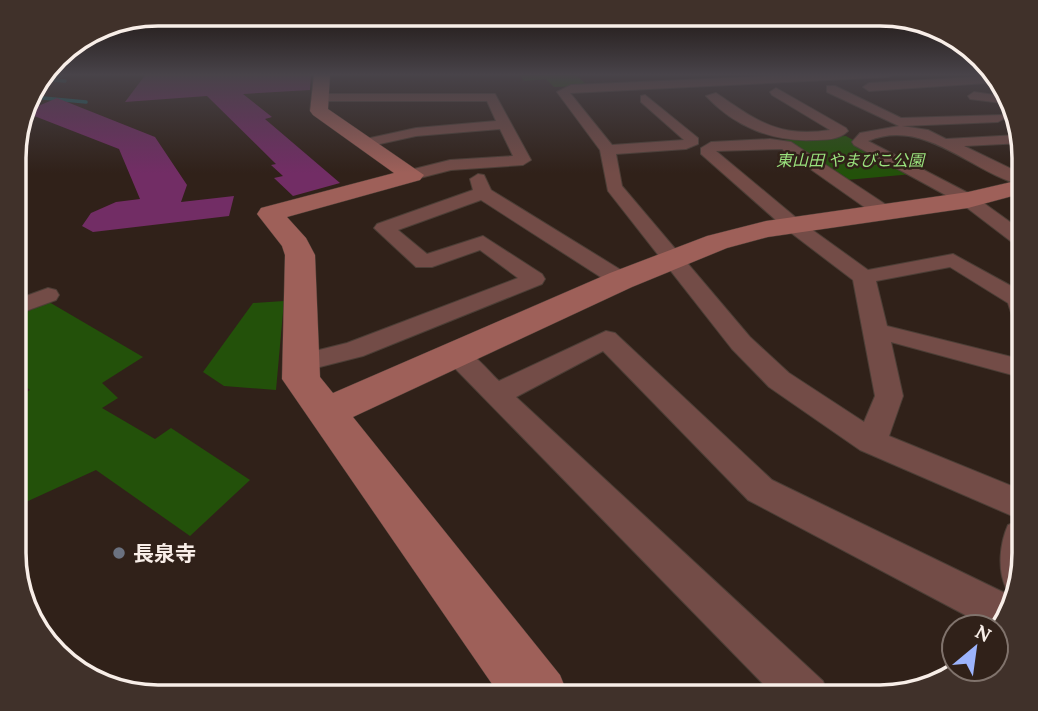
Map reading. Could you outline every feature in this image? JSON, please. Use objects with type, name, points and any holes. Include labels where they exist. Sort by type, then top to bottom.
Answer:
[{"type":"street","points":[[319,107],[319,111],[412,175]]},
{"type":"street","points":[[496,107],[523,160],[450,165],[270,214],[296,244],[300,255],[301,379],[529,685]]},
{"type":"street","points":[[573,107],[608,150],[614,187],[647,269]]},
{"type":"street","points":[[608,150],[686,145],[693,141],[653,107]]},
{"type":"street","points":[[729,107],[770,135],[790,139],[834,135],[841,131],[801,107]]},
{"type":"street","points":[[868,107],[899,122],[913,124],[965,118],[998,118]]},
{"type":"street","points":[[986,107],[1009,130]]},
{"type":"street","points":[[940,108],[965,118]]},
{"type":"street","points":[[366,143],[415,132],[505,124]]},
{"type":"street","points":[[1011,176],[923,133],[906,130],[865,136],[859,142],[968,200],[1011,232]]},
{"type":"street","points":[[945,143],[1010,138]]},
{"type":"street","points":[[871,442],[889,396],[863,277],[793,225],[706,151],[711,147],[770,143],[786,145],[884,212]]},
{"type":"street","points":[[473,164],[483,193]]},
{"type":"street","points":[[327,412],[647,269],[717,242],[793,225],[968,200],[1011,187]]},
{"type":"street","points":[[300,363],[354,350],[534,279],[483,242],[424,262],[384,228],[483,193],[647,269],[741,343],[779,380],[871,442],[1011,515]]},
{"type":"street","points":[[863,277],[953,260],[1011,295]]},
{"type":"street","points":[[26,304],[48,295]]},
{"type":"street","points":[[873,330],[1011,366]]},
{"type":"street","points":[[496,395],[606,339],[760,490],[998,611]]},
{"type":"street","points":[[455,355],[795,685]]},
{"type":"green space","name":"東山田 やまびこ公園","points":[[846,136],[913,174],[846,180],[783,140]]},
{"type":"green space","points":[[284,301],[276,390],[224,386],[203,372],[253,303]]},
{"type":"green space","points":[[49,302],[143,357],[102,383],[118,398],[102,408],[155,439],[171,428],[250,480],[190,536],[96,470],[27,502],[27,392],[30,390],[27,387],[26,312]]},
{"type":"building","points":[[36,107],[80,107],[155,137],[187,185],[181,202],[234,196],[229,216],[93,232],[82,226],[91,213],[116,202],[140,199],[119,149],[34,116]]},
{"type":"building","points":[[218,107],[260,107],[272,117],[265,119],[340,183],[293,196],[274,178],[283,176],[271,165],[276,164]]},
{"type":"place","name":"長泉寺","points":[[119,553]]}]
